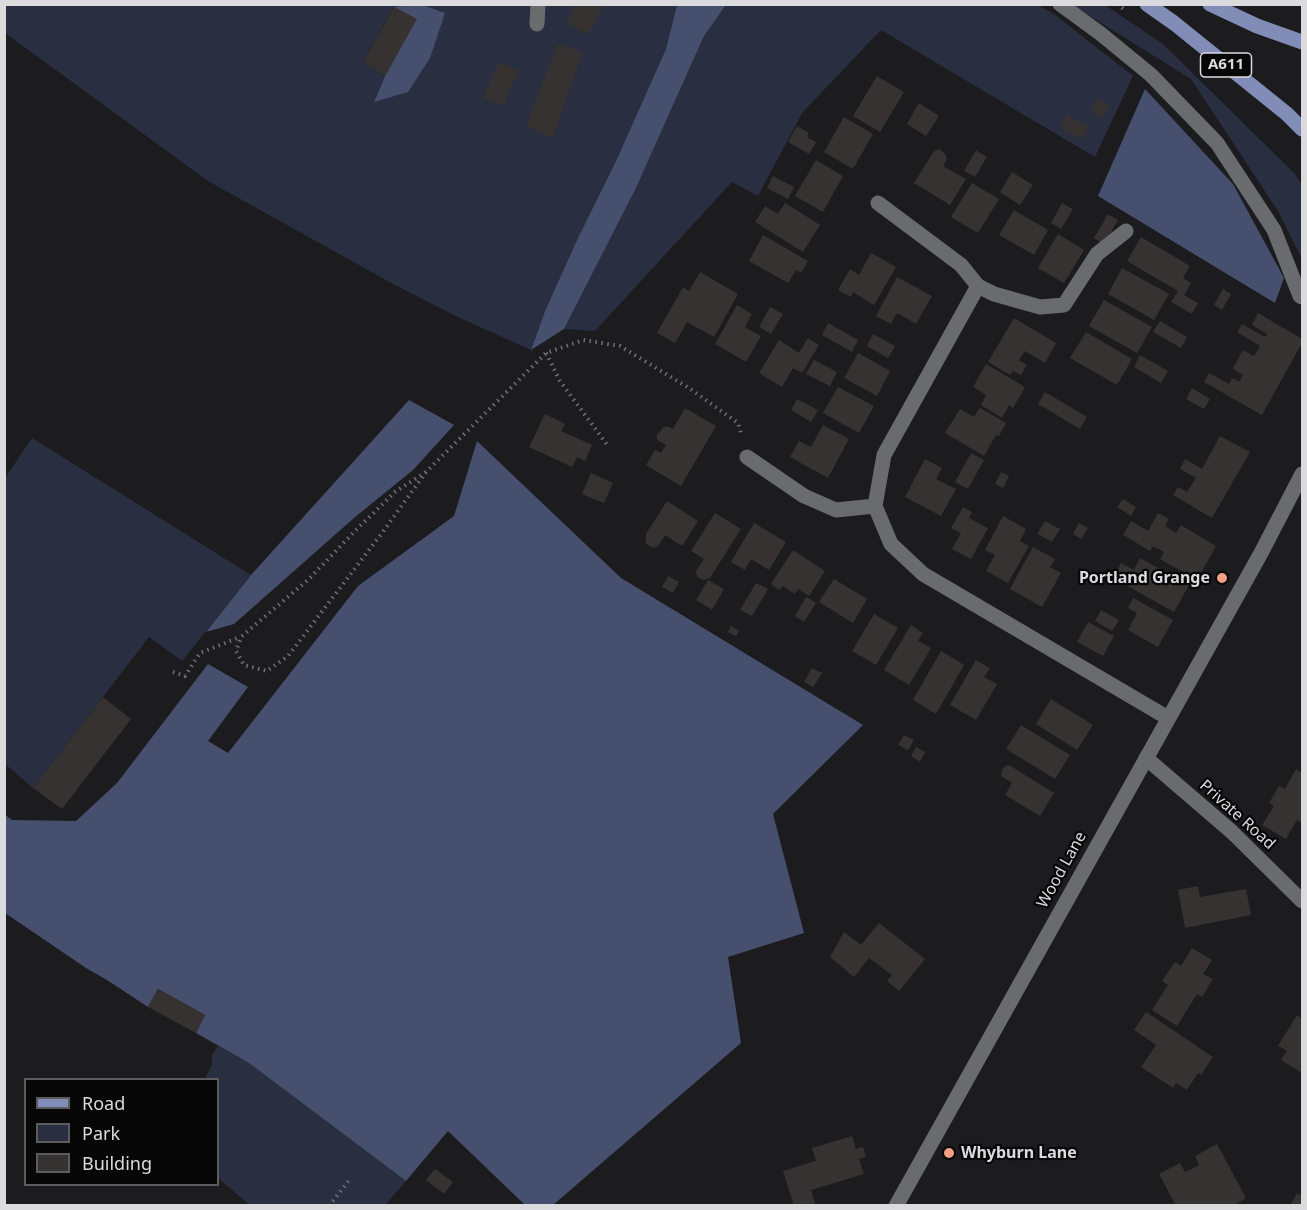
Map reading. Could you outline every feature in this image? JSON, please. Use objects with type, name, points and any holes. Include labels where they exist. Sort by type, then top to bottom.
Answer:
[{"type":"main road","name":"A611","points":[[1147,4],[1287,114],[1302,129]]},
{"type":"main road","points":[[1210,4],[1257,26],[1302,42]]},
{"type":"street","points":[[537,24],[538,4]]},
{"type":"street","points":[[1060,4],[1151,75],[1217,143],[1274,230],[1302,297]]},
{"type":"street","points":[[878,203],[961,265],[978,286],[994,294],[1040,308],[1064,305],[1098,254],[1126,231]]},
{"type":"street","points":[[978,286],[884,455],[875,506],[891,544],[923,574],[1168,718]]},
{"type":"street","points":[[747,457],[804,496],[836,510],[875,506]]},
{"type":"street","name":"Wood Lane","points":[[896,1206],[1261,553],[1302,474]]},
{"type":"street","name":"Private Road","points":[[1146,758],[1233,832],[1302,900]]},
{"type":"path","points":[[241,637],[237,651],[244,665],[267,671],[288,656],[426,472],[546,353],[583,340],[620,346],[689,388],[738,423],[747,457]]},
{"type":"path","points":[[546,353],[560,381],[608,446]]},
{"type":"path","points":[[173,672],[185,676],[200,653],[241,637],[309,579],[395,492],[426,472]]},
{"type":"path","points":[[329,1206],[350,1179]]},
{"type":"green space","points":[[5,5],[413,5],[393,8],[363,62],[385,76],[374,101],[445,14],[423,5],[677,5],[666,49],[545,311],[531,350],[395,285],[208,181],[5,33]],"holes":[[[558,43],[582,53],[553,138]]]},
{"type":"green space","points":[[726,5],[1038,5],[1054,14],[1133,76],[1095,157],[881,30],[802,113],[758,196],[732,182],[595,331],[564,329],[636,188],[704,36]]},
{"type":"green space","points":[[1072,5],[1105,5],[1163,44],[1295,174],[1302,185],[1302,259],[1278,211],[1191,79]]},
{"type":"green space","points":[[32,438],[251,575],[182,661],[149,637],[33,788],[4,763],[5,478]]},
{"type":"green space","points":[[218,1046],[249,1063],[406,1181],[385,1205],[250,1205],[219,1179],[219,1078],[205,1078],[212,1065],[212,1055]]},
{"type":"shaded area","points":[[423,5],[445,13],[430,58],[408,92],[374,102],[385,76],[416,19],[394,7]]},
{"type":"shaded area","points":[[677,5],[726,5],[704,36],[636,188],[564,329],[531,350],[545,311],[666,49]]},
{"type":"shaded area","points":[[1145,89],[1233,184],[1284,278],[1275,303],[1098,196]]},
{"type":"shaded area","points":[[409,400],[454,425],[413,470],[354,518],[234,624],[206,632],[251,575]]},
{"type":"shaded area","points":[[477,441],[621,578],[863,725],[773,814],[804,933],[728,957],[741,1043],[553,1205],[525,1205],[448,1131],[406,1181],[249,1063],[196,1033],[205,1015],[158,989],[148,1007],[5,913],[4,814],[12,820],[76,821],[117,783],[208,664],[248,687],[208,741],[228,753],[358,586],[454,516]]},
{"type":"building","points":[[576,4],[604,4],[588,35],[566,23]]},
{"type":"building","points":[[394,7],[417,19],[385,76],[363,62]]},
{"type":"building","points":[[558,43],[583,52],[553,138],[526,126]]},
{"type":"building","points":[[499,62],[519,70],[503,106],[483,98]]},
{"type":"building","points":[[877,76],[904,92],[880,132],[853,116]]},
{"type":"building","points":[[1096,99],[1109,105],[1103,118],[1090,112]]},
{"type":"building","points":[[919,103],[939,116],[926,136],[907,124]]},
{"type":"building","points":[[1067,115],[1089,126],[1083,139],[1060,128]]},
{"type":"building","points":[[844,117],[873,134],[853,169],[824,152]]},
{"type":"building","points":[[797,126],[809,133],[807,137],[816,142],[809,154],[788,142]]},
{"type":"building","points":[[940,149],[946,155],[947,160],[943,166],[966,179],[950,205],[914,183],[934,151]]},
{"type":"building","points":[[976,150],[987,157],[975,177],[964,171]]},
{"type":"building","points":[[816,160],[843,176],[823,212],[795,196]]},
{"type":"building","points":[[1012,172],[1033,185],[1020,205],[1000,192]]},
{"type":"building","points":[[773,176],[794,187],[788,199],[767,188]]},
{"type":"building","points":[[972,183],[999,199],[978,233],[951,217]]},
{"type":"building","points":[[785,203],[820,225],[803,252],[755,222],[765,206],[778,214]]},
{"type":"building","points":[[1062,203],[1073,209],[1061,229],[1051,223]]},
{"type":"building","points":[[1014,210],[1048,230],[1034,255],[999,235]]},
{"type":"building","points":[[1108,214],[1118,220],[1104,244],[1094,238]]},
{"type":"building","points":[[1058,234],[1084,250],[1064,283],[1038,268]]},
{"type":"building","points":[[763,235],[808,261],[801,273],[796,270],[788,283],[749,261]]},
{"type":"building","points":[[1141,237],[1190,266],[1183,278],[1191,283],[1184,295],[1198,303],[1192,314],[1171,302],[1178,291],[1127,261]]},
{"type":"building","points":[[871,253],[896,267],[874,305],[853,292],[851,297],[838,290],[850,269],[859,275]]},
{"type":"building","points":[[1122,268],[1169,294],[1154,320],[1108,294]]},
{"type":"building","points":[[700,272],[738,294],[714,337],[687,322],[675,343],[657,333],[683,287],[689,291]]},
{"type":"building","points":[[897,277],[932,296],[916,324],[897,313],[891,324],[876,316]]},
{"type":"building","points":[[1223,289],[1231,294],[1222,310],[1214,305]]},
{"type":"building","points":[[1104,300],[1152,327],[1137,353],[1089,326]]},
{"type":"building","points":[[737,305],[752,314],[745,327],[761,336],[746,362],[715,344]]},
{"type":"building","points":[[770,307],[783,314],[771,334],[759,327]]},
{"type":"building","points":[[1258,313],[1302,339],[1302,343],[1262,415],[1204,382],[1209,373],[1229,384],[1232,378],[1239,382],[1243,375],[1233,369],[1243,350],[1254,356],[1260,346],[1237,332],[1242,324],[1265,337],[1267,334],[1252,325]]},
{"type":"building","points":[[1014,318],[1056,343],[1045,363],[1025,351],[1019,360],[1027,365],[1021,375],[1013,371],[1010,375],[988,362]]},
{"type":"building","points":[[1160,321],[1187,337],[1181,348],[1153,332]]},
{"type":"building","points":[[828,323],[858,340],[852,352],[822,335]]},
{"type":"building","points":[[1086,332],[1132,359],[1117,385],[1070,358]]},
{"type":"building","points":[[873,334],[895,346],[888,358],[867,346]]},
{"type":"building","points":[[808,338],[819,345],[802,373],[793,368],[782,387],[759,373],[779,340],[799,353]]},
{"type":"building","points":[[858,353],[890,371],[877,396],[844,378]]},
{"type":"building","points":[[1140,355],[1168,371],[1161,383],[1134,367]]},
{"type":"building","points":[[814,360],[837,372],[830,386],[806,374]]},
{"type":"building","points":[[986,364],[1025,387],[1013,408],[1009,405],[1002,418],[981,405],[986,395],[973,387]]},
{"type":"building","points":[[838,387],[874,406],[859,433],[823,413]]},
{"type":"building","points":[[1192,388],[1210,399],[1204,409],[1186,399]]},
{"type":"building","points":[[1045,392],[1087,417],[1080,429],[1038,404]]},
{"type":"building","points":[[797,399],[818,410],[811,422],[791,410]]},
{"type":"building","points":[[685,408],[716,426],[681,486],[646,465],[655,450],[661,453],[666,445],[657,440],[657,435],[666,426],[673,429]]},
{"type":"building","points":[[980,408],[1006,423],[984,456],[945,433],[960,409],[974,417]]},
{"type":"building","points":[[545,414],[565,424],[561,431],[592,445],[585,461],[577,457],[572,467],[529,447]]},
{"type":"building","points":[[823,425],[849,439],[828,478],[790,457],[799,441],[811,447]]},
{"type":"building","points":[[1220,436],[1250,452],[1212,518],[1173,495],[1178,487],[1187,492],[1196,478],[1180,469],[1185,459],[1202,469]]},
{"type":"building","points":[[971,453],[984,460],[968,489],[955,482]]},
{"type":"building","points":[[925,459],[942,468],[936,479],[956,489],[941,516],[905,497]]},
{"type":"building","points":[[1001,472],[1009,476],[1003,488],[995,484]]},
{"type":"building","points":[[591,473],[613,483],[604,503],[582,494]]},
{"type":"building","points":[[1123,499],[1136,507],[1131,516],[1117,507]]},
{"type":"building","points":[[667,501],[698,521],[682,546],[665,535],[658,546],[653,548],[646,544],[646,534]]},
{"type":"building","points":[[963,507],[972,512],[969,518],[988,528],[971,559],[952,549],[961,533],[951,528]]},
{"type":"building","points":[[715,513],[741,529],[710,578],[703,580],[697,577],[696,571],[704,559],[691,551]]},
{"type":"building","points":[[1158,513],[1169,519],[1165,526],[1176,533],[1181,525],[1216,546],[1197,580],[1160,559],[1164,552],[1153,546],[1150,551],[1123,535],[1131,521],[1148,531]]},
{"type":"building","points":[[1003,516],[1026,529],[1020,541],[1029,546],[1008,583],[986,571],[995,555],[985,550]]},
{"type":"building","points":[[1045,521],[1060,529],[1052,542],[1037,534]]},
{"type":"building","points":[[754,523],[786,542],[769,570],[751,559],[745,570],[731,562]]},
{"type":"building","points":[[1079,523],[1088,528],[1081,539],[1073,534]]},
{"type":"building","points":[[1033,547],[1055,559],[1050,567],[1061,573],[1042,607],[1010,589]]},
{"type":"building","points":[[793,550],[825,571],[809,596],[798,589],[795,594],[783,586],[779,590],[771,584]]},
{"type":"building","points":[[1140,558],[1189,585],[1174,612],[1124,584],[1125,581],[1115,575],[1121,563],[1134,570]]},
{"type":"building","points":[[668,576],[679,582],[673,593],[662,587]]},
{"type":"building","points":[[834,579],[867,599],[853,623],[819,602]]},
{"type":"building","points":[[708,580],[724,589],[712,610],[696,600]]},
{"type":"building","points":[[756,583],[768,589],[752,616],[740,610]]},
{"type":"building","points":[[806,597],[816,603],[804,622],[795,616]]},
{"type":"building","points":[[1133,598],[1173,620],[1158,647],[1128,630],[1137,613],[1128,608]]},
{"type":"building","points":[[1101,610],[1119,620],[1112,631],[1095,621]]},
{"type":"building","points":[[874,614],[898,628],[876,665],[852,651]]},
{"type":"building","points":[[1088,622],[1114,636],[1103,656],[1077,642]]},
{"type":"building","points":[[911,625],[923,633],[918,641],[931,648],[909,685],[884,670]]},
{"type":"building","points":[[731,626],[739,631],[736,636],[728,632]]},
{"type":"building","points":[[941,651],[964,665],[936,714],[913,700]]},
{"type":"building","points":[[976,660],[990,668],[984,677],[997,684],[976,720],[950,705]]},
{"type":"building","points":[[812,668],[822,673],[813,687],[804,682]]},
{"type":"building","points":[[103,697],[131,719],[62,809],[33,788]]},
{"type":"building","points":[[1051,699],[1093,725],[1077,750],[1036,724]]},
{"type":"building","points":[[1021,725],[1070,755],[1055,779],[1006,749]]},
{"type":"building","points":[[904,735],[914,740],[908,750],[898,745]]},
{"type":"building","points":[[916,747],[925,752],[920,762],[911,756]]},
{"type":"building","points":[[1009,765],[1054,793],[1040,816],[1005,795],[1012,783],[1001,776],[1002,770]]},
{"type":"building","points":[[1296,769],[1302,773],[1302,823],[1297,820],[1286,839],[1262,825],[1274,806],[1269,803],[1279,786],[1285,789]]},
{"type":"building","points":[[1198,886],[1200,897],[1246,889],[1251,915],[1185,928],[1178,890]]},
{"type":"building","points":[[879,923],[925,959],[899,991],[887,981],[892,975],[869,958],[854,977],[830,957],[844,932],[861,945]]},
{"type":"building","points":[[1192,948],[1212,960],[1203,974],[1213,979],[1202,997],[1197,994],[1177,1026],[1152,1010],[1168,985],[1162,981],[1175,962],[1181,966]]},
{"type":"building","points":[[158,989],[205,1015],[196,1033],[148,1007]]},
{"type":"building","points":[[1146,1012],[1213,1057],[1201,1075],[1198,1073],[1187,1090],[1176,1083],[1173,1088],[1141,1067],[1156,1045],[1134,1030]]},
{"type":"building","points":[[1297,1015],[1302,1019],[1302,1073],[1281,1060],[1287,1051],[1278,1046]]},
{"type":"building","points":[[852,1136],[856,1149],[863,1147],[866,1157],[859,1159],[864,1174],[811,1190],[816,1206],[794,1206],[783,1171],[816,1161],[812,1148]]},
{"type":"building","points":[[1217,1144],[1246,1198],[1233,1206],[1176,1206],[1159,1174],[1180,1163],[1185,1172],[1199,1165],[1195,1156]]},
{"type":"building","points":[[435,1169],[453,1182],[444,1194],[426,1180]]},
{"type":"building","points":[[1297,1193],[1302,1196],[1302,1206],[1290,1206]]},
{"type":"place","name":"Portland Grange","points":[[1222,578]]},
{"type":"place","name":"Whyburn Lane","points":[[949,1153]]}]
